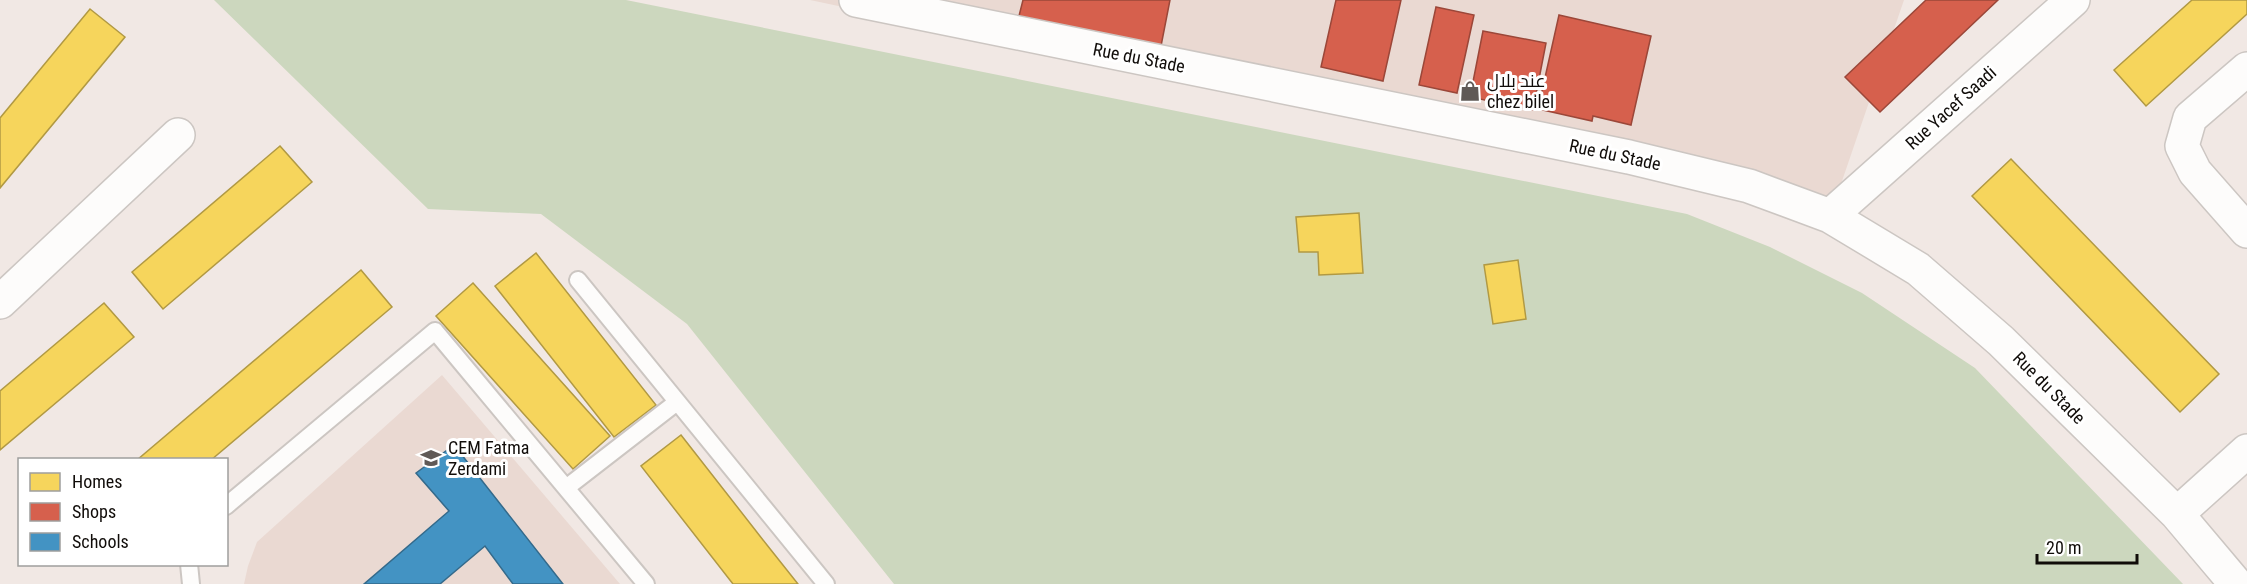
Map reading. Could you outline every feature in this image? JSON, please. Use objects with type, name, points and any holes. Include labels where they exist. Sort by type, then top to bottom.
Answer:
[{"type":"street","name":"Rue du Stade","points":[[856,0],[1629,157],[1749,186],[1830,216],[1918,269],[2001,341],[2177,514],[2236,584]]},
{"type":"street","name":"Rue Yacef Saadi","points":[[1830,216],[2073,0]]},
{"type":"street","points":[[2247,69],[2190,118],[2182,146],[2194,172],[2247,231]]},
{"type":"street","points":[[0,302],[178,135]]},
{"type":"street","points":[[2177,514],[2247,451]]},
{"type":"lane","points":[[578,280],[826,584]]},
{"type":"lane","points":[[228,504],[435,331],[646,584]]},
{"type":"lane","points":[[566,488],[677,402]]},
{"type":"lane","points":[[189,566],[190,584]]},
{"type":"shaded area","points":[[810,0],[1904,0],[1830,216]]},
{"type":"shaded area","name":"CEM Fatma Zerdami","points":[[442,375],[620,584],[244,584],[257,542]]},
{"type":"green space","points":[[214,0],[626,0],[1687,214],[1770,247],[1862,293],[1975,368],[2183,584],[894,584],[687,324],[541,214],[428,209]]},
{"type":"building: Homes","points":[[2192,0],[2247,0],[2247,14],[2146,106],[2114,70]]},
{"type":"building: Homes","points":[[90,9],[125,37],[0,188],[0,118]]},
{"type":"building: Homes","points":[[280,146],[312,182],[163,309],[132,272]]},
{"type":"building: Homes","points":[[2011,159],[2219,374],[2180,412],[1972,196]]},
{"type":"building: Homes","points":[[1359,213],[1363,273],[1319,275],[1318,252],[1299,252],[1296,217]]},
{"type":"building: Homes","points":[[536,253],[656,405],[614,437],[495,286]]},
{"type":"building: Homes","points":[[1518,260],[1526,319],[1493,324],[1484,265]]},
{"type":"building: Homes","points":[[361,270],[392,307],[213,458],[139,458]]},
{"type":"building: Homes","points":[[473,283],[610,436],[573,469],[436,316]]},
{"type":"building: Homes","points":[[104,303],[134,337],[0,450],[0,391]]},
{"type":"building: Homes","points":[[681,435],[798,584],[733,584],[641,466]]},
{"type":"building: Shops","points":[[1023,0],[1170,0],[1161,46],[1019,16]]},
{"type":"building: Shops","points":[[1336,0],[1401,0],[1383,81],[1321,67]]},
{"type":"building: Shops","points":[[1926,0],[1998,0],[1880,112],[1845,77]]},
{"type":"building: Shops","points":[[1436,7],[1474,15],[1457,93],[1419,85]]},
{"type":"building: Shops","points":[[1559,15],[1651,36],[1631,125],[1593,116],[1592,121],[1538,109]]},
{"type":"building: Shops","points":[[1483,31],[1546,43],[1533,110],[1470,97]]},
{"type":"building: Schools","points":[[454,445],[563,584],[513,584],[485,546],[440,584],[364,584],[449,511],[416,473]]},
{"type":"place","name":"عند بلال chez bilel","points":[[1470,91]]},
{"type":"place","name":"CEM Fatma Zerdami","points":[[431,458]]}]
